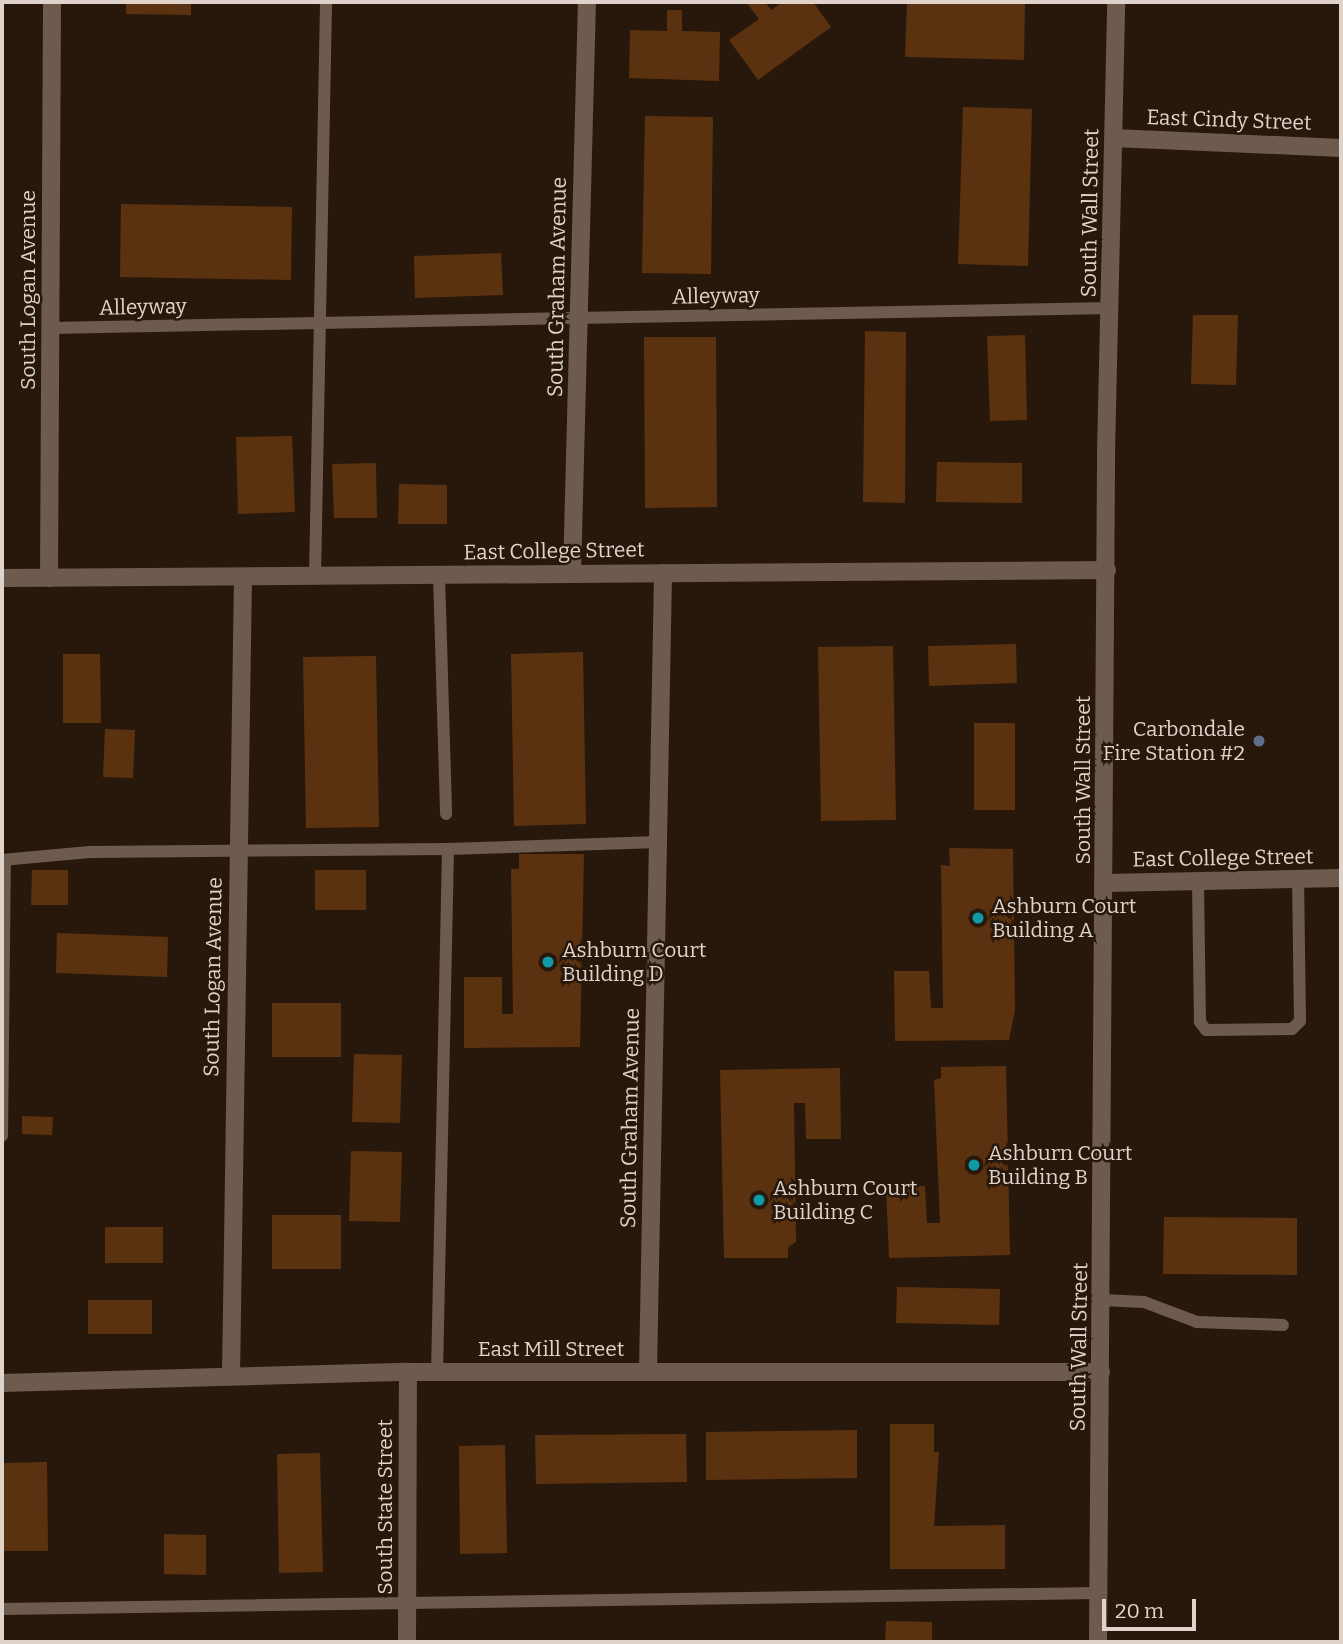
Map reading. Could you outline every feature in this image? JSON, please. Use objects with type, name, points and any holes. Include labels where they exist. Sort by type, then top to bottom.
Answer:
[{"type":"street","name":"South Logan Avenue","points":[[50,578],[52,2]]},
{"type":"street","name":"South Graham Avenue","points":[[572,573],[587,2]]},
{"type":"street","name":"South Wall Street","points":[[1098,1642],[1107,570],[1116,2]]},
{"type":"street","name":"East Cindy Street","points":[[1114,138],[1341,148]]},
{"type":"street","name":"East College Street","points":[[2,578],[1107,570]]},
{"type":"street","name":"South Graham Avenue","points":[[648,1371],[663,573]]},
{"type":"street","name":"South Logan Avenue","points":[[231,1376],[243,578]]},
{"type":"street","name":"East College Street","points":[[1106,883],[1341,878]]},
{"type":"street","name":"East Mill Street","points":[[2,1383],[408,1372],[1101,1372]]},
{"type":"street","name":"South State Street","points":[[407,1642],[408,1372]]},
{"type":"lane","points":[[315,577],[326,2]]},
{"type":"lane","name":"Alleyway","points":[[50,328],[1112,308]]},
{"type":"lane","points":[[439,575],[446,814]]},
{"type":"lane","points":[[2,1136],[4,860],[90,852],[238,853],[658,842]]},
{"type":"lane","points":[[437,1372],[448,849]]},
{"type":"lane","points":[[1198,881],[1200,1022],[1206,1030],[1292,1029],[1300,1021],[1298,879]]},
{"type":"lane","points":[[1102,1300],[1144,1302],[1197,1322],[1283,1325]]},
{"type":"lane","points":[[2,1609],[1099,1593]]},
{"type":"building","points":[[126,2],[191,2],[191,15],[126,14]]},
{"type":"building","points":[[746,2],[765,2],[771,10],[783,2],[813,2],[831,27],[758,80],[729,40],[759,19]]},
{"type":"building","points":[[907,2],[1025,2],[1024,60],[905,57]]},
{"type":"building","points":[[667,10],[682,10],[682,31],[720,32],[719,81],[629,78],[630,30],[667,31]]},
{"type":"building","points":[[963,107],[1032,109],[1028,266],[958,264]]},
{"type":"building","points":[[645,116],[713,117],[711,274],[642,273]]},
{"type":"building","points":[[121,204],[292,207],[291,280],[120,277]]},
{"type":"building","points":[[501,253],[503,295],[415,298],[414,256]]},
{"type":"building","points":[[1193,315],[1238,315],[1236,385],[1191,384]]},
{"type":"building","points":[[865,331],[906,332],[905,503],[863,502]]},
{"type":"building","points":[[1025,335],[1027,420],[990,421],[987,336]]},
{"type":"building","points":[[644,337],[716,337],[717,507],[645,508]]},
{"type":"building","points":[[292,436],[295,512],[238,514],[236,437]]},
{"type":"building","points":[[937,462],[1022,463],[1022,503],[936,502]]},
{"type":"building","points":[[376,463],[377,518],[334,518],[332,464]]},
{"type":"building","points":[[399,484],[447,485],[447,524],[398,524]]},
{"type":"building","points":[[1016,644],[1017,683],[929,686],[928,646]]},
{"type":"building","points":[[893,646],[896,820],[821,821],[818,647]]},
{"type":"building","points":[[583,652],[586,824],[514,826],[511,654]]},
{"type":"building","points":[[63,654],[100,654],[101,723],[63,723]]},
{"type":"building","points":[[376,656],[379,827],[306,828],[303,657]]},
{"type":"building","points":[[974,723],[1015,723],[1015,810],[974,810]]},
{"type":"building","points":[[105,729],[135,730],[133,778],[103,777]]},
{"type":"building","name":"Ashburn Court Building A","points":[[949,848],[1013,849],[1015,1010],[1009,1040],[895,1041],[894,971],[929,971],[931,1008],[943,1008],[941,865],[950,866]]},
{"type":"building","name":"Ashburn Court Building D","points":[[519,854],[584,854],[580,1047],[464,1048],[464,977],[502,977],[502,1014],[513,1014],[511,869],[519,869]]},
{"type":"building","points":[[32,870],[68,870],[68,905],[31,905]]},
{"type":"building","points":[[315,870],[366,870],[366,910],[315,910]]},
{"type":"building","points":[[57,933],[168,937],[167,977],[56,973]]},
{"type":"building","points":[[272,1003],[341,1003],[341,1057],[272,1057]]},
{"type":"building","points":[[354,1054],[402,1055],[400,1123],[352,1122]]},
{"type":"building","name":"Ashburn Court Building B","points":[[1006,1066],[1010,1255],[889,1258],[886,1187],[925,1186],[927,1223],[940,1223],[934,1080],[941,1078],[941,1067]]},
{"type":"building","name":"Ashburn Court Building C","points":[[840,1068],[841,1139],[806,1139],[805,1103],[794,1103],[796,1242],[788,1247],[788,1258],[724,1258],[720,1070]]},
{"type":"building","points":[[22,1116],[53,1117],[52,1135],[22,1134]]},
{"type":"building","points":[[351,1151],[402,1152],[400,1222],[349,1221]]},
{"type":"building","points":[[272,1215],[341,1215],[341,1269],[272,1269]]},
{"type":"building","points":[[1164,1217],[1297,1218],[1297,1275],[1163,1274]]},
{"type":"building","points":[[105,1227],[163,1227],[163,1263],[105,1263]]},
{"type":"building","points":[[897,1287],[1000,1289],[999,1325],[896,1323]]},
{"type":"building","points":[[88,1300],[152,1300],[152,1334],[88,1334]]},
{"type":"building","points":[[890,1424],[934,1424],[934,1452],[939,1452],[934,1526],[1005,1525],[1005,1569],[890,1569]]},
{"type":"building","points":[[857,1430],[857,1478],[706,1480],[706,1432]]},
{"type":"building","points":[[686,1434],[687,1482],[536,1484],[535,1435]]},
{"type":"building","points":[[505,1445],[507,1553],[460,1554],[459,1446]]},
{"type":"building","points":[[320,1453],[323,1572],[279,1573],[277,1454]]},
{"type":"building","points":[[47,1462],[48,1551],[2,1551],[2,1463]]},
{"type":"building","points":[[164,1534],[206,1535],[206,1575],[164,1574]]},
{"type":"building","points":[[886,1621],[932,1622],[932,1642],[885,1642]]},
{"type":"place","name":"Carbondale Fire Station #2","points":[[1259,741]]},
{"type":"place","name":"Ashburn Court Building A","points":[[978,918]]},
{"type":"place","name":"Ashburn Court Building D","points":[[548,962]]},
{"type":"place","name":"Ashburn Court Building B","points":[[974,1165]]},
{"type":"place","name":"Ashburn Court Building C","points":[[759,1200]]}]
